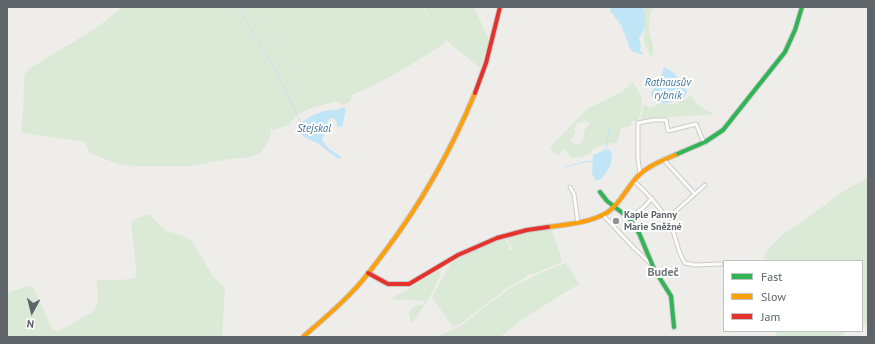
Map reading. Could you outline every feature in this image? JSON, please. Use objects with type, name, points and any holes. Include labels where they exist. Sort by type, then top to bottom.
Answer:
[{"type":"street","points":[[303,337],[368,273],[408,221],[440,167],[467,112],[484,66],[500,7]]},
{"type":"street","points":[[368,273],[377,280],[388,284],[409,284],[458,255],[497,238],[527,230],[592,220],[603,215],[614,206],[640,174],[651,165],[704,143],[723,130],[781,57],[790,41],[802,7]]},
{"type":"street","points":[[640,174],[638,159],[638,123],[654,120],[666,120],[668,131],[696,124],[704,143]]},
{"type":"street","points":[[663,159],[695,194]]},
{"type":"street","points":[[634,181],[652,198],[667,219],[677,240],[680,256],[684,263],[695,265],[721,264]]},
{"type":"street","points":[[667,219],[705,185]]},
{"type":"street","points":[[570,187],[574,194],[578,223]]},
{"type":"street","points":[[600,192],[603,199],[621,210],[629,218],[641,236],[647,248],[652,265],[670,296],[673,306],[672,313],[674,327]]},
{"type":"street","points":[[629,218],[644,208],[652,198]]},
{"type":"street","points":[[603,215],[652,265]]},
{"type":"green space","points":[[123,7],[423,7],[435,29],[424,7],[474,7],[489,40],[480,68],[444,39],[445,43],[388,78],[352,95],[350,102],[342,105],[336,101],[314,107],[298,114],[288,125],[274,130],[270,129],[271,133],[267,144],[259,154],[245,158],[234,158],[191,166],[120,165],[90,153],[85,142],[23,133],[21,130],[25,73],[29,69],[96,28]]},
{"type":"green space","points":[[644,7],[653,7],[649,23],[653,47],[652,57],[650,57],[644,43]]},
{"type":"green space","points":[[633,82],[639,92],[642,104],[638,121],[632,121],[630,126],[621,128],[617,144],[612,143],[594,148],[590,154],[578,158],[570,157],[566,149],[557,155],[550,149],[552,145],[587,109],[622,92]],"holes":[[[586,121],[590,123],[584,131],[583,141],[579,145],[574,144],[571,139],[576,133],[574,129],[577,123]]]},
{"type":"green space","points":[[691,96],[700,106],[712,113],[710,115],[640,120],[644,104],[650,108],[658,104],[674,104]]},
{"type":"green space","points":[[868,177],[868,322],[863,325],[863,260],[764,260],[765,252],[783,234],[841,193]]},
{"type":"green space","points":[[150,214],[166,231],[182,235],[192,241],[213,276],[225,288],[222,337],[7,337],[7,293],[29,286],[33,287],[53,330],[59,331],[92,312],[95,308],[98,301],[97,280],[121,280],[134,278],[136,275],[136,269],[131,223],[137,218]]},
{"type":"green space","points":[[552,229],[562,262],[533,274],[528,274],[504,290],[462,323],[453,327],[433,299],[433,296],[450,264],[470,252],[503,239],[505,239],[508,244],[509,250],[514,251],[507,239],[509,237]]},
{"type":"green space","points":[[566,263],[579,284],[523,319],[500,337],[436,337],[459,327],[510,288],[547,270]]},
{"type":"green space","points":[[441,269],[440,275],[430,296],[413,322],[411,322],[409,311],[417,305],[422,305],[424,301],[391,299]]},
{"type":"green space","points":[[774,332],[845,332],[839,337],[779,337]]},
{"type":"water","points":[[611,7],[643,7],[645,24],[639,38],[641,47],[640,50],[644,55],[633,52],[630,48],[621,25],[610,11]]},
{"type":"water","name":"Rathausův rybník","points":[[664,67],[670,70],[678,78],[685,86],[687,93],[683,98],[663,104],[652,98],[651,93],[661,76]]},
{"type":"water","name":"Stejskal","points":[[342,107],[346,109],[342,127],[337,126],[336,120],[332,118],[329,119],[322,140],[328,148],[341,157],[340,159],[319,144],[304,137],[297,128],[301,123],[313,115]]},
{"type":"water","points":[[607,149],[611,151],[611,164],[603,177],[596,181],[592,174],[593,155]]},
{"type":"waterway","points":[[237,7],[277,72],[301,123]]},
{"type":"waterway","points":[[606,150],[609,128]]},
{"type":"waterway","points":[[565,167],[593,161]]},
{"type":"traffic: fast","points":[[675,155],[705,142],[723,130],[785,52],[795,30],[802,7]]},
{"type":"traffic: fast","points":[[600,192],[607,201],[629,218],[639,233],[654,269],[671,296],[674,327]]},
{"type":"traffic: slow","points":[[303,337],[346,298],[368,273],[397,235],[434,176],[456,136],[475,93]]},
{"type":"traffic: slow","points":[[548,227],[587,221],[601,216],[617,204],[634,180],[642,172],[675,155]]},
{"type":"traffic: jam","points":[[475,93],[486,63],[500,7]]},
{"type":"traffic: jam","points":[[368,273],[388,284],[409,284],[458,255],[497,238],[527,230],[548,227]]},
{"type":"place","name":"Kaple Panny Marie Sněžné","points":[[616,221]]},
{"type":"district","name":"Budeč","points":[[663,273]]}]
